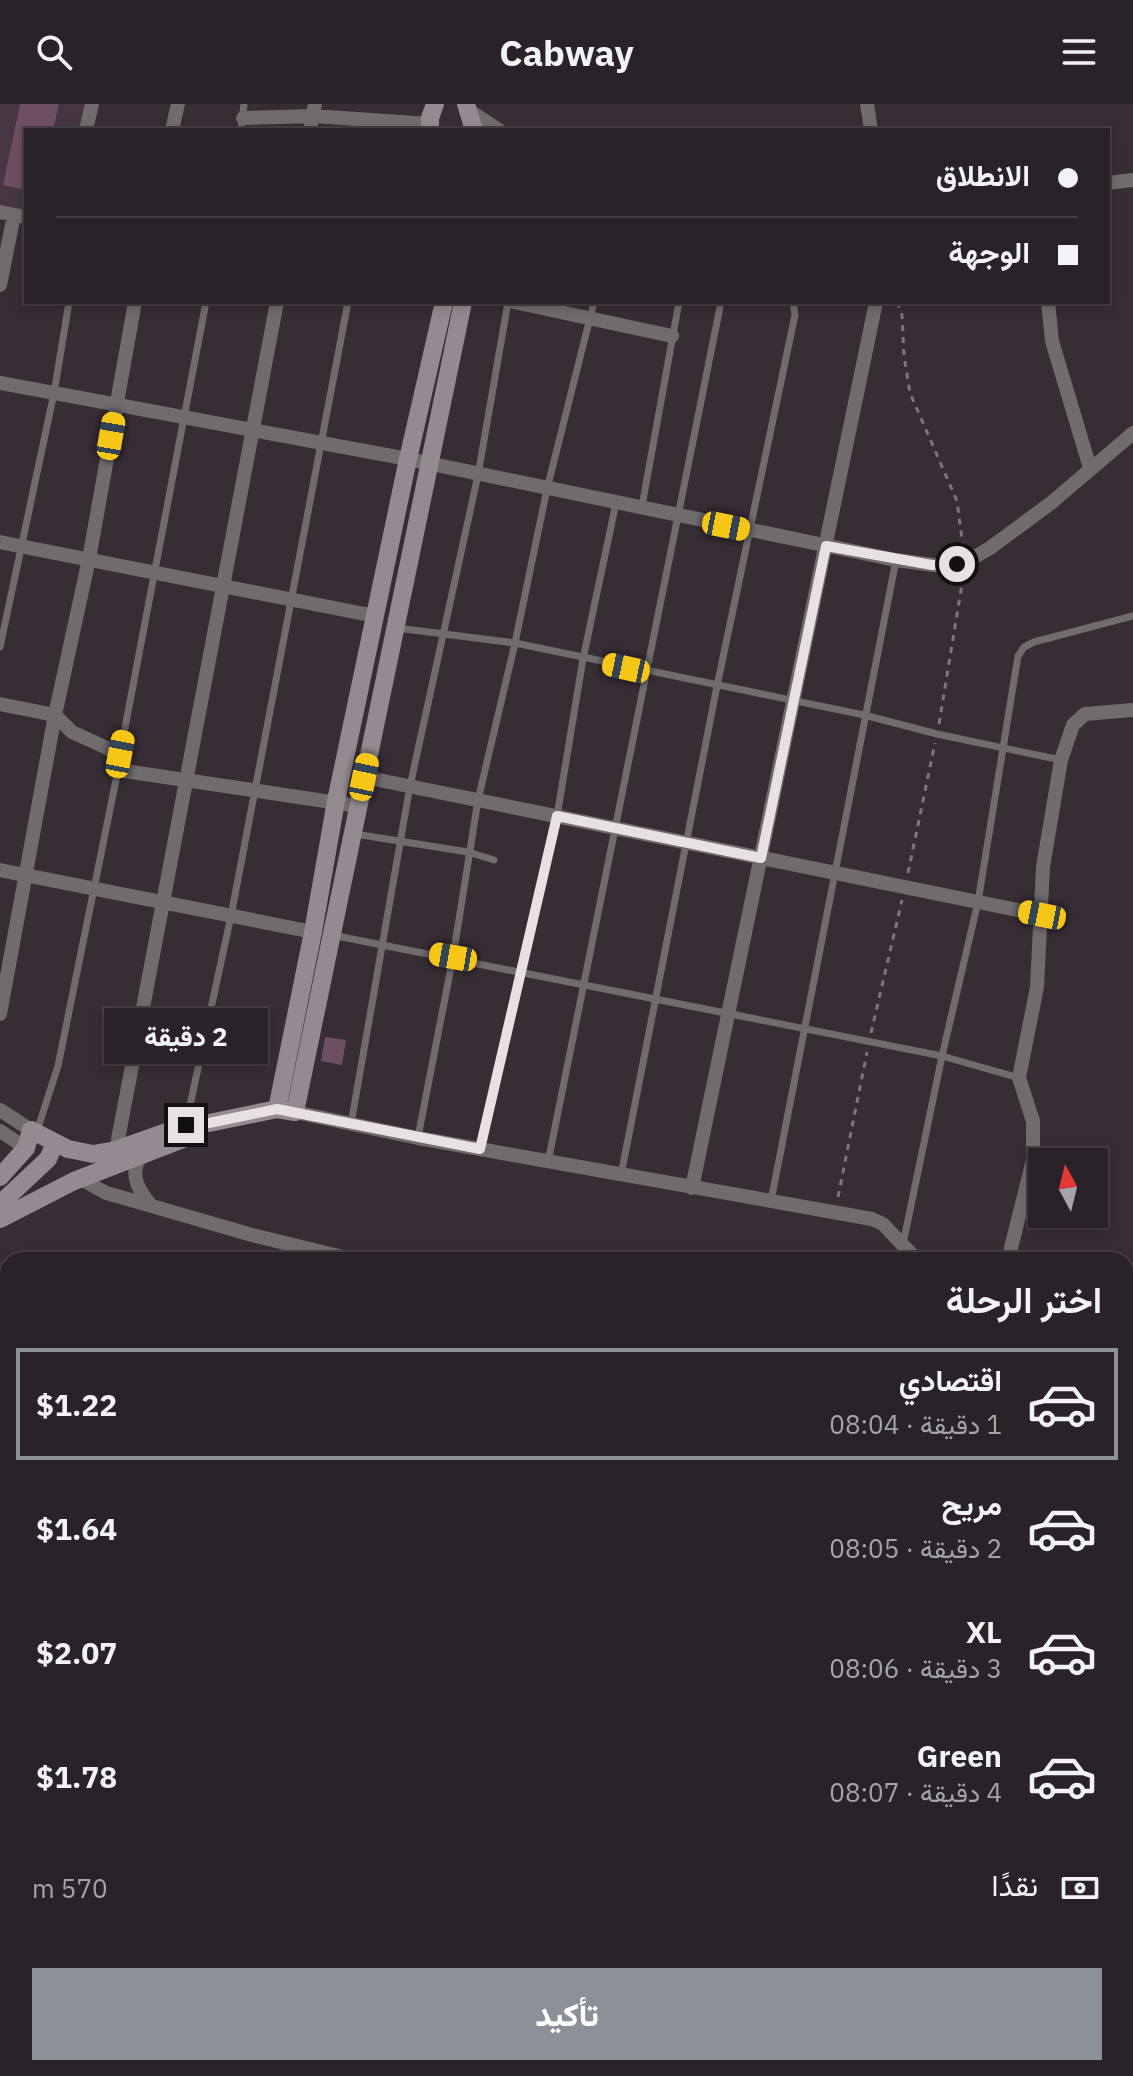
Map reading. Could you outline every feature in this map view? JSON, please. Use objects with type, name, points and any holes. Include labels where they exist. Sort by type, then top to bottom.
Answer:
[{"type":"street","points":[[86,128],[92,104]]},
{"type":"street","points":[[172,128],[178,104]]},
{"type":"street","points":[[243,117],[313,117],[430,127],[435,104]]},
{"type":"street","points":[[867,104],[871,128]]},
{"type":"street","points":[[468,106],[474,128]]},
{"type":"street","points":[[468,106],[496,128]]},
{"type":"street","points":[[1110,183],[1133,180]]},
{"type":"street","points":[[0,285],[13,215]]},
{"type":"street","points":[[0,1014],[55,715],[89,559],[135,304]]},
{"type":"street","points":[[116,1150],[277,304]]},
{"type":"street","points":[[322,934],[336,801],[444,304]]},
{"type":"street","points":[[286,1110],[322,934],[358,806],[463,304]]},
{"type":"street","points":[[526,304],[672,336]]},
{"type":"street","points":[[692,1188],[876,304]]},
{"type":"street","points":[[1048,304],[1052,341],[1090,468]]},
{"type":"street","points":[[0,383],[408,459],[679,517],[941,566],[966,562],[1011,533],[1133,433]]},
{"type":"street","points":[[0,542],[375,616]]},
{"type":"street","points":[[0,704],[55,715],[72,732],[120,754],[118,770],[358,806]]},
{"type":"street","points":[[1010,1252],[1033,1160],[1033,1121],[1019,1078],[1037,987],[1043,867],[1061,760],[1078,718],[1085,714],[1133,710]]},
{"type":"street","points":[[364,777],[1042,915]]},
{"type":"street","points":[[0,870],[322,934]]},
{"type":"street","points":[[0,1110],[81,1179],[106,1193],[150,1204],[293,1252]]},
{"type":"street","points":[[0,1204],[51,1151],[81,1153],[116,1150],[186,1125],[286,1110],[418,1138],[879,1222],[908,1252]]},
{"type":"street","points":[[0,1219],[39,1197],[188,1137],[209,1123]]},
{"type":"street","points":[[0,1131],[31,1137]]},
{"type":"street","points":[[0,1177],[31,1137]]},
{"type":"street","points":[[141,1156],[135,1166],[135,1176],[140,1191],[150,1204]]},
{"type":"lane","points":[[0,647],[54,393],[69,304]]},
{"type":"lane","points":[[120,754],[206,304]]},
{"type":"lane","points":[[186,1125],[256,790],[348,304]]},
{"type":"lane","points":[[351,1124],[410,786],[478,475],[508,304]]},
{"type":"lane","points":[[418,1138],[453,957],[478,800],[547,489],[594,304]]},
{"type":"lane","points":[[642,509],[679,304]]},
{"type":"lane","points":[[548,1162],[721,304]]},
{"type":"lane","points":[[621,1175],[685,842],[795,315],[793,304]]},
{"type":"lane","points":[[480,1149],[557,816],[583,659],[616,503]]},
{"type":"lane","points":[[771,1201],[896,560]]},
{"type":"lane","points":[[903,1247],[942,1056],[978,902],[1018,656],[1024,647],[1034,642],[1133,616]]},
{"type":"lane","points":[[395,628],[515,643],[864,715],[1061,760]]},
{"type":"lane","points":[[31,1137],[58,1066],[118,770]]},
{"type":"lane","points":[[352,833],[468,852],[494,860]]},
{"type":"lane","points":[[322,934],[453,957],[584,986],[942,1056],[1019,1078]]},
{"type":"path","points":[[835,1212],[937,734],[966,562],[957,501],[910,393],[902,315],[898,304]]},
{"type":"shaded area","points":[[0,104],[89,104],[84,128],[24,128],[24,217],[0,212]]},
{"type":"building","points":[[20,104],[59,104],[53,128],[24,128],[24,190],[3,185]]},
{"type":"building","points":[[325,1037],[346,1040],[342,1065],[321,1061]]},
{"type":"route","points":[[186,1125],[277,1109],[480,1149],[557,816],[761,858],[826,546],[932,565],[957,564]]}]
